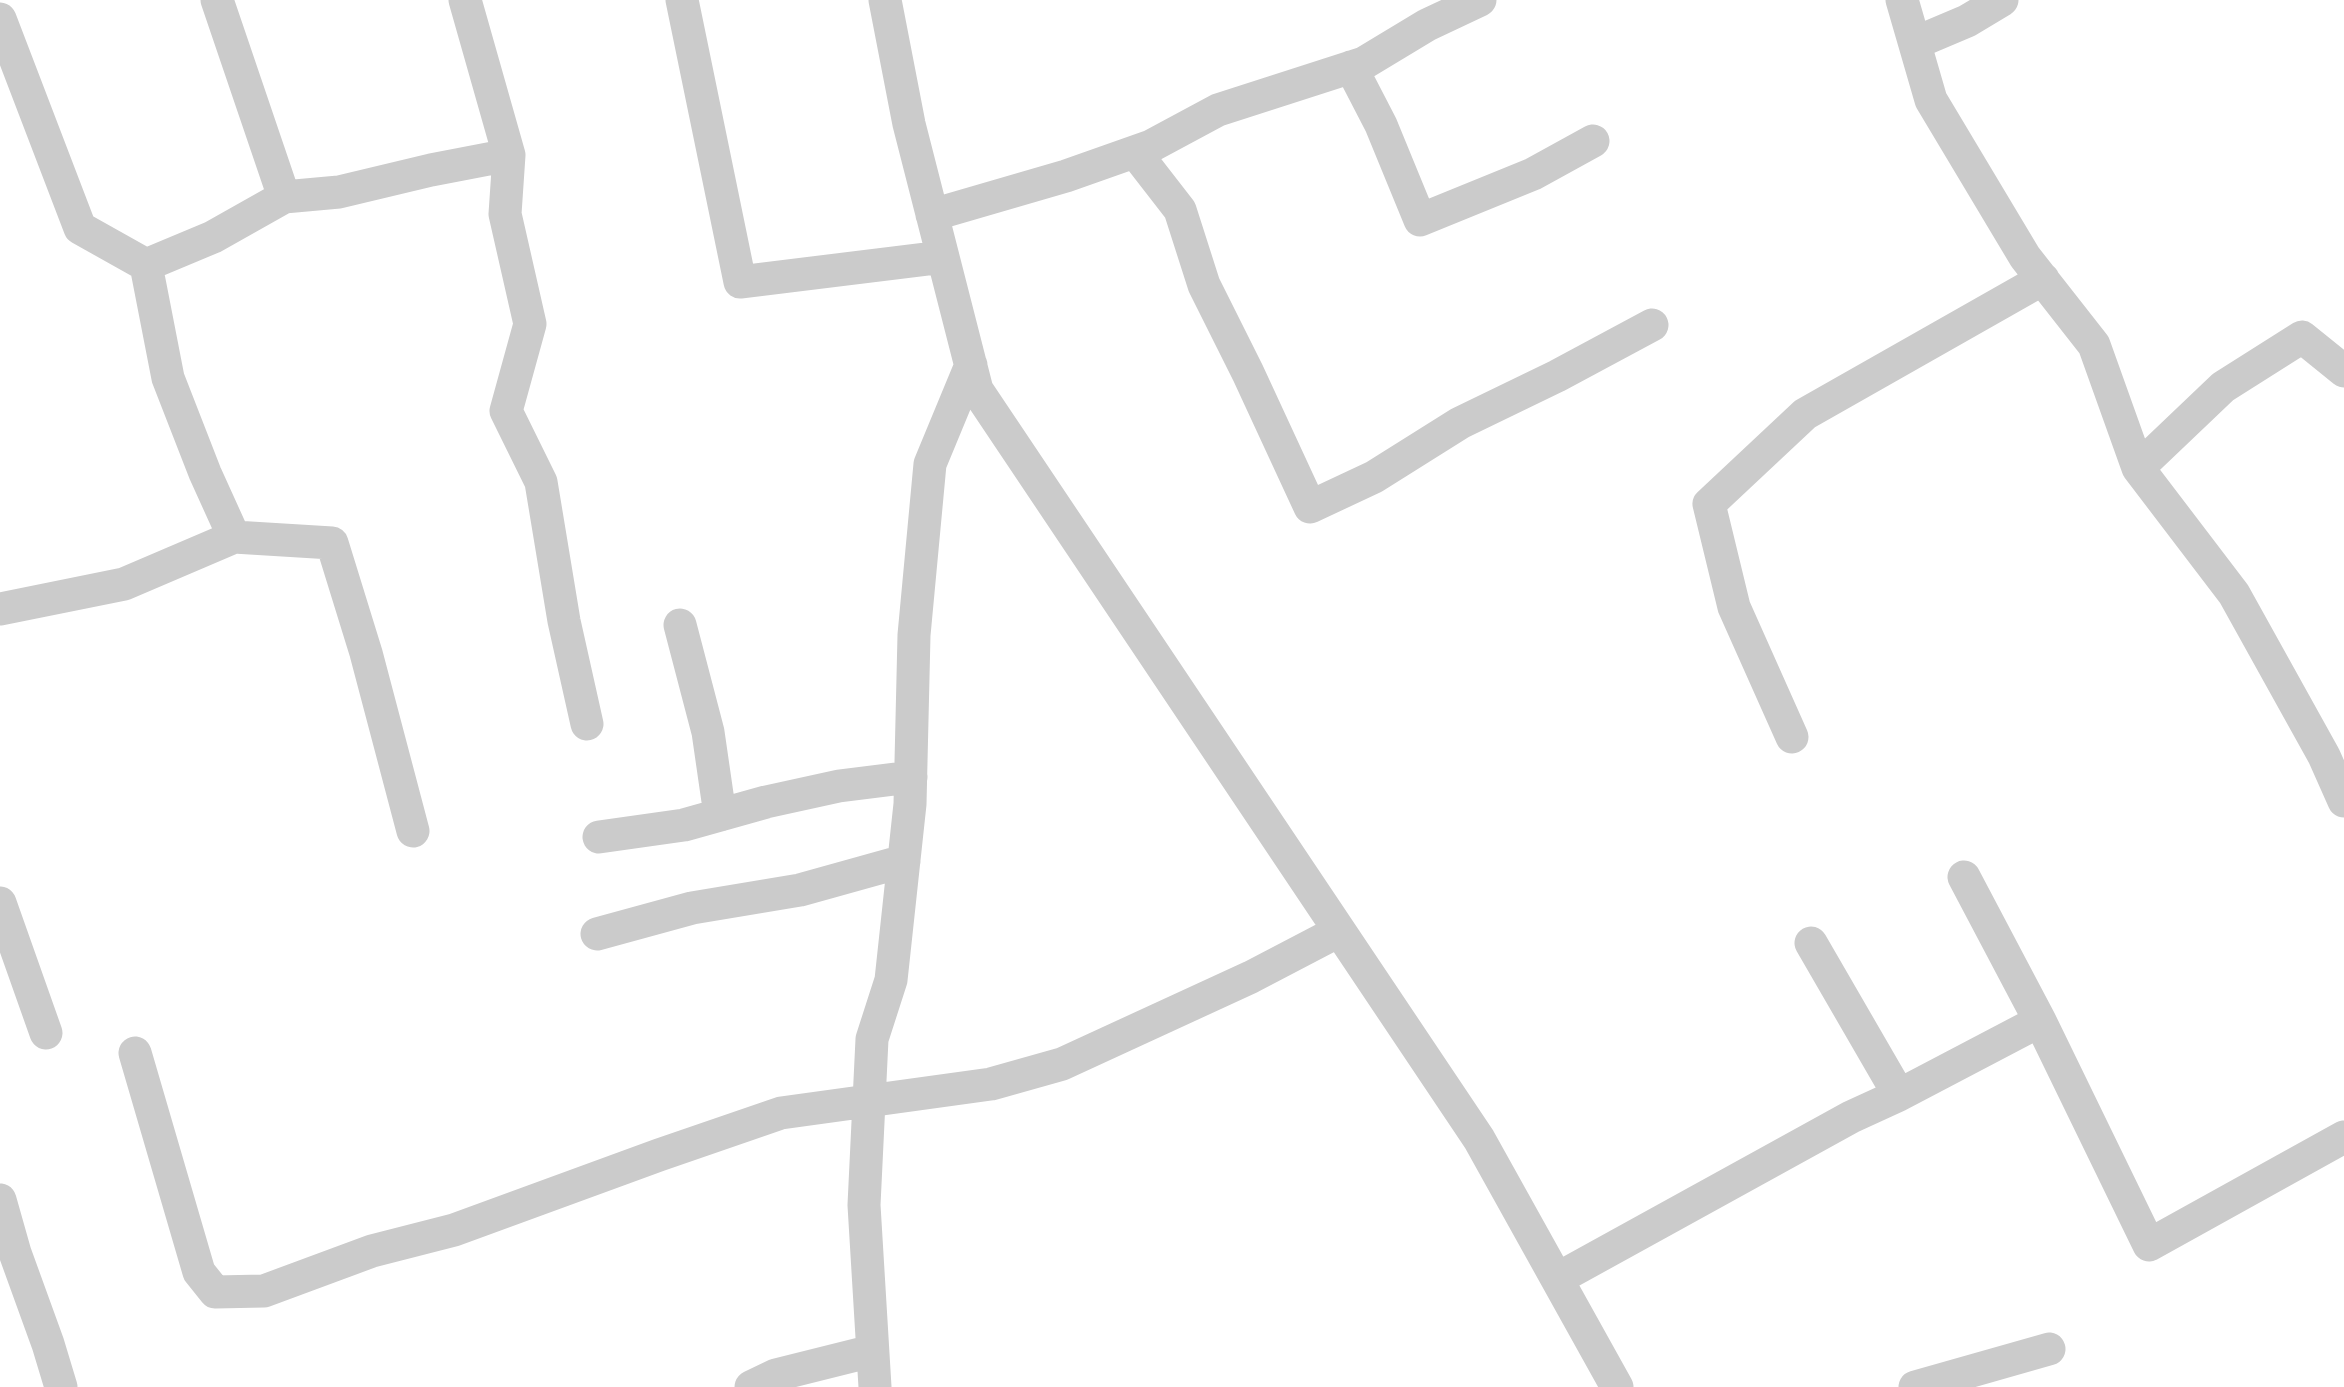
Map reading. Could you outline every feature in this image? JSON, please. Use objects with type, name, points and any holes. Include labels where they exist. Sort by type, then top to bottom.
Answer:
[{"type":"street","points":[[217,0],[284,197]]},
{"type":"street","points":[[464,0],[509,155],[505,214],[530,324],[506,411],[541,482],[565,621],[587,724]]},
{"type":"street","points":[[682,0],[740,282],[943,257]]},
{"type":"street","points":[[885,0],[909,124],[977,390],[1479,1139],[1617,1387]]},
{"type":"street","points":[[932,215],[1066,176],[1135,152],[1218,110],[1364,63],[1424,13],[1480,0]]},
{"type":"street","points":[[1902,0],[1931,100],[2025,257],[2094,345],[2138,468],[2234,594],[2324,756],[2344,801]]},
{"type":"street","points":[[1914,43],[1966,21],[2003,0]]},
{"type":"street","points":[[0,19],[80,228],[146,265],[168,378],[205,473],[234,537]]},
{"type":"street","points":[[1351,67],[1381,125],[1420,220],[1534,174],[1593,141]]},
{"type":"street","points":[[1135,152],[1180,210],[1204,285],[1310,507],[1374,477],[1460,423],[1557,376],[1652,325]]},
{"type":"street","points":[[146,265],[214,237],[284,197],[338,192],[509,155]]},
{"type":"street","points":[[1792,737],[1734,607],[1709,504],[1805,414],[2043,279]]},
{"type":"street","points":[[2138,468],[2223,387],[2302,337],[2344,371]]},
{"type":"street","points":[[875,1387],[864,1205],[872,1039],[891,980],[910,804],[914,635],[930,464],[971,365]]},
{"type":"street","points":[[0,609],[124,584],[234,537],[331,543],[366,653],[413,831]]},
{"type":"street","points":[[680,625],[708,732],[720,815]]},
{"type":"street","points":[[599,837],[684,825],[766,802],[839,786],[911,777]]},
{"type":"street","points":[[597,934],[692,908],[800,890],[904,861]]},
{"type":"street","points":[[1964,877],[2040,1021],[2148,1245],[2344,1137]]},
{"type":"street","points":[[0,903],[46,1033]]},
{"type":"street","points":[[135,1053],[199,1272],[215,1292],[264,1291],[372,1251],[454,1230],[635,1163],[781,1113],[991,1084],[1062,1064],[1251,977],[1339,931]]},
{"type":"street","points":[[1811,943],[1899,1095]]},
{"type":"street","points":[[1557,1279],[1850,1117],[1899,1095],[2040,1021]]},
{"type":"street","points":[[0,1200],[15,1253],[61,1387]]},
{"type":"street","points":[[1915,1387],[2049,1349]]},
{"type":"street","points":[[751,1387],[776,1374],[872,1350]]}]
